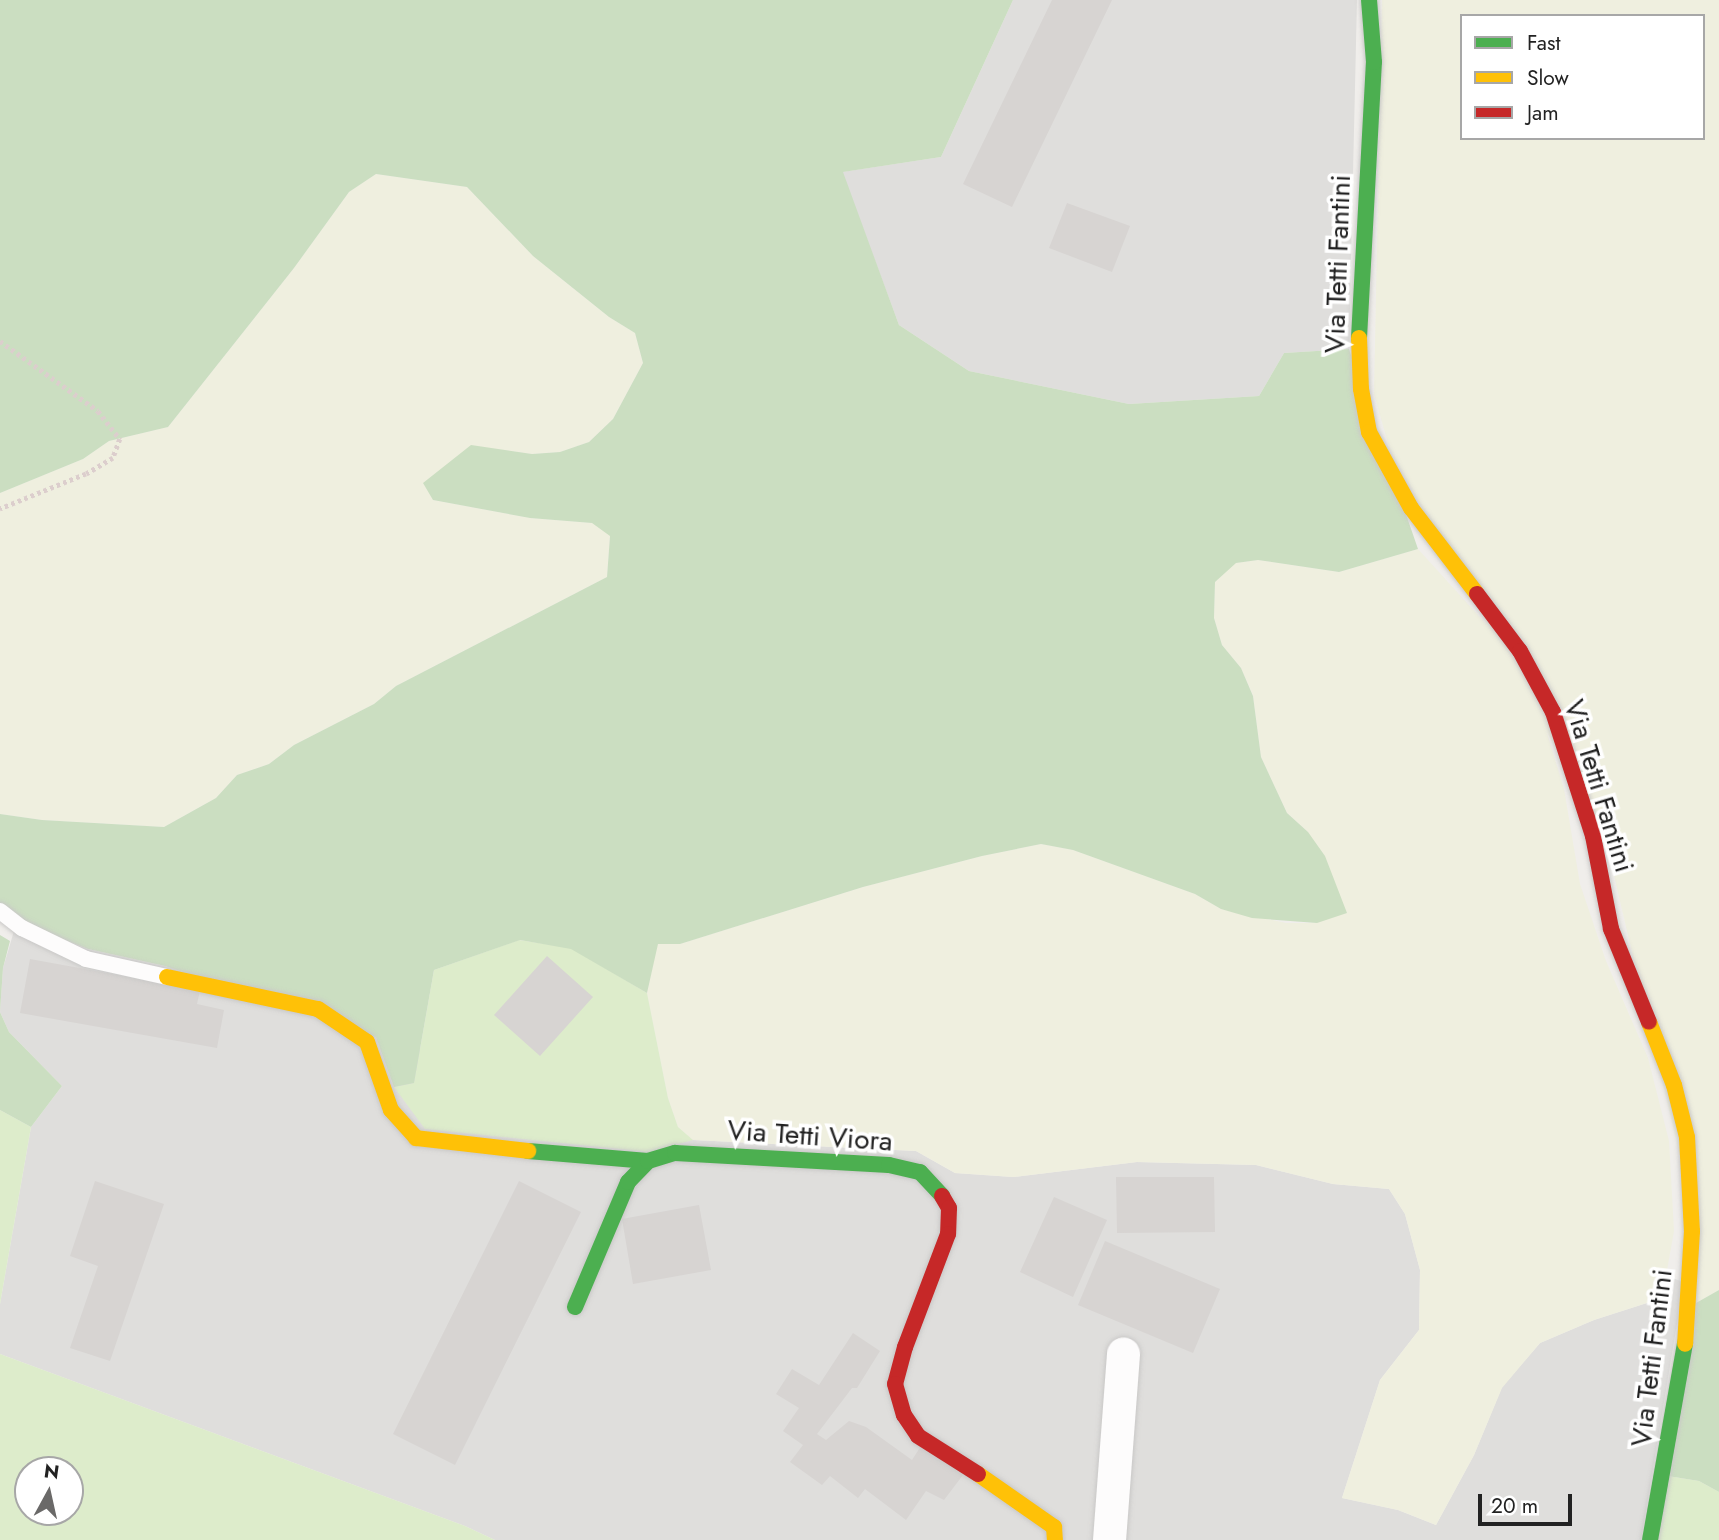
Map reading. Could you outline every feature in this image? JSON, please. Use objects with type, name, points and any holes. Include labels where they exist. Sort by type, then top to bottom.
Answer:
[{"type":"street","name":"Via Tetti Fantini","points":[[1369,0],[1374,62],[1359,331],[1362,389],[1368,432],[1411,508],[1520,650],[1553,712],[1593,836],[1611,929],[1674,1085],[1687,1137],[1692,1231],[1688,1327],[1650,1540]]},
{"type":"street","points":[[167,977],[318,1009],[331,1016],[367,1042],[391,1110],[416,1138],[542,1153],[648,1161]]},
{"type":"street","name":"Via Tetti Viora","points":[[648,1161],[675,1153],[890,1164],[920,1172],[936,1187],[948,1208],[948,1234],[895,1384],[904,1415],[918,1436],[1020,1501],[1054,1527],[1055,1540]]},
{"type":"street","points":[[575,1307],[628,1182],[648,1161]]},
{"type":"street","points":[[1109,1540],[1124,1354]]},
{"type":"lane","points":[[0,911],[22,929],[86,959],[167,977]]},
{"type":"path","points":[[0,341],[98,411],[120,439],[113,458],[86,474],[0,509]]},
{"type":"shaded area","points":[[1013,0],[1357,0],[1349,349],[1284,353],[1259,396],[1129,404],[969,371],[899,325],[842,172],[941,157]]},
{"type":"shaded area","points":[[17,921],[88,949],[165,966],[693,1140],[916,1151],[955,1173],[1013,1177],[1137,1162],[1256,1165],[1333,1184],[1389,1189],[1405,1214],[1420,1270],[1419,1330],[1380,1380],[1342,1498],[1398,1510],[1436,1525],[1474,1455],[1502,1387],[1540,1343],[1594,1320],[1650,1302],[1666,1276],[1684,1282],[1641,1540],[495,1540],[465,1526],[0,1354],[0,1304],[31,1127],[62,1086],[9,1032],[0,1012],[3,968]]},
{"type":"green space","points":[[0,0],[1013,0],[941,157],[843,172],[899,325],[969,371],[1129,404],[1259,396],[1284,353],[1349,349],[1418,549],[1339,572],[1258,560],[1236,563],[1215,582],[1214,618],[1222,645],[1241,668],[1253,696],[1261,757],[1287,813],[1308,832],[1325,856],[1347,913],[1317,923],[1252,918],[1221,909],[1195,894],[1073,850],[1041,844],[982,856],[863,887],[680,944],[658,944],[647,993],[571,949],[520,940],[434,970],[414,1083],[394,1087],[376,1037],[165,966],[88,949],[17,921],[0,906],[0,814],[42,820],[164,827],[216,798],[237,775],[269,764],[294,745],[374,704],[396,686],[607,577],[610,536],[592,523],[530,518],[433,500],[423,483],[471,445],[532,454],[560,452],[589,442],[613,419],[643,363],[635,333],[609,317],[533,256],[467,187],[376,174],[349,192],[294,268],[168,427],[109,441],[83,459],[0,493]]},
{"type":"green space","points":[[1382,0],[1719,0],[1719,1290],[1696,1303],[1697,1229],[1605,837],[1390,450],[1374,394]]},
{"type":"green space","points":[[376,174],[467,187],[533,256],[609,317],[635,333],[643,363],[613,419],[589,442],[560,452],[532,454],[471,446],[433,500],[530,518],[592,523],[610,535],[607,577],[396,686],[374,704],[294,745],[269,764],[237,775],[216,798],[164,827],[42,820],[0,814],[0,493],[83,459],[109,441],[168,427],[294,268],[349,192]]},
{"type":"green space","points":[[1418,549],[1497,636],[1540,710],[1564,789],[1580,884],[1606,961],[1648,1058],[1669,1141],[1674,1231],[1666,1276],[1650,1302],[1594,1320],[1540,1343],[1502,1388],[1474,1455],[1436,1525],[1398,1510],[1342,1498],[1380,1380],[1419,1330],[1420,1270],[1405,1214],[1389,1189],[1333,1184],[1256,1165],[1137,1162],[1013,1177],[955,1173],[916,1151],[693,1140],[678,1127],[668,1098],[647,993],[657,944],[680,944],[863,887],[982,856],[1041,844],[1073,850],[1195,894],[1221,909],[1286,923],[1317,923],[1308,832],[1287,813],[1261,757],[1253,695],[1241,668],[1222,645],[1214,618],[1215,582],[1235,563],[1258,560],[1339,572]]},
{"type":"green space","points":[[0,935],[10,941],[3,968],[0,1012]]},
{"type":"green space","points":[[519,940],[571,948],[647,993],[668,1098],[678,1127],[693,1140],[649,1152],[425,1129],[394,1087],[414,1083],[434,970]]},
{"type":"green space","points":[[0,1012],[9,1032],[62,1086],[31,1127],[0,1110]]},
{"type":"green space","points":[[0,1110],[31,1127],[0,1304]]},
{"type":"green space","points":[[1719,1290],[1719,1492],[1699,1481],[1668,1476],[1696,1303]]},
{"type":"green space","points":[[0,1354],[465,1526],[495,1540],[0,1540]]},
{"type":"green space","points":[[1668,1476],[1699,1481],[1719,1492],[1719,1540],[1652,1540]]},
{"type":"building","points":[[1052,0],[1112,0],[1012,207],[963,184]]},
{"type":"building","points":[[1067,203],[1130,226],[1112,272],[1049,248]]},
{"type":"building","points":[[547,956],[593,997],[540,1056],[494,1015]]},
{"type":"building","points":[[30,959],[200,990],[197,1004],[224,1010],[217,1048],[20,1013]]},
{"type":"building","points":[[1116,1177],[1214,1177],[1215,1232],[1117,1233]]},
{"type":"building","points":[[95,1181],[164,1204],[110,1361],[70,1348],[98,1266],[70,1256]]},
{"type":"building","points":[[519,1181],[581,1212],[455,1465],[393,1434]]},
{"type":"building","points":[[1054,1197],[1107,1220],[1073,1297],[1020,1272]]},
{"type":"building","points":[[699,1205],[711,1270],[633,1284],[622,1219]]},
{"type":"building","points":[[1105,1241],[1220,1289],[1193,1353],[1078,1305]]},
{"type":"building","points":[[853,1333],[880,1351],[857,1388],[852,1388],[817,1434],[826,1440],[849,1421],[866,1427],[912,1460],[921,1446],[963,1475],[944,1500],[926,1491],[906,1520],[865,1489],[858,1498],[830,1476],[822,1485],[790,1462],[803,1445],[783,1431],[799,1408],[776,1394],[792,1369],[819,1385]]},
{"type":"traffic: fast","points":[[1359,338],[1374,62],[1369,0]]},
{"type":"traffic: fast","points":[[528,1151],[648,1161]]},
{"type":"traffic: fast","points":[[575,1307],[628,1182],[648,1161],[675,1153],[889,1165],[920,1172],[942,1196]]},
{"type":"traffic: fast","points":[[1650,1540],[1685,1344]]},
{"type":"traffic: slow","points":[[1359,338],[1361,389],[1369,432],[1411,508],[1477,594]]},
{"type":"traffic: slow","points":[[167,977],[318,1009],[367,1042],[391,1110],[416,1138],[528,1151]]},
{"type":"traffic: slow","points":[[1649,1022],[1674,1085],[1687,1137],[1692,1231],[1685,1344]]},
{"type":"traffic: slow","points":[[978,1474],[1054,1527],[1055,1540]]},
{"type":"traffic: jam","points":[[1477,594],[1520,651],[1553,712],[1593,836],[1611,929],[1649,1022]]},
{"type":"traffic: jam","points":[[942,1196],[949,1208],[948,1234],[905,1347],[895,1384],[904,1415],[918,1436],[978,1474]]}]
